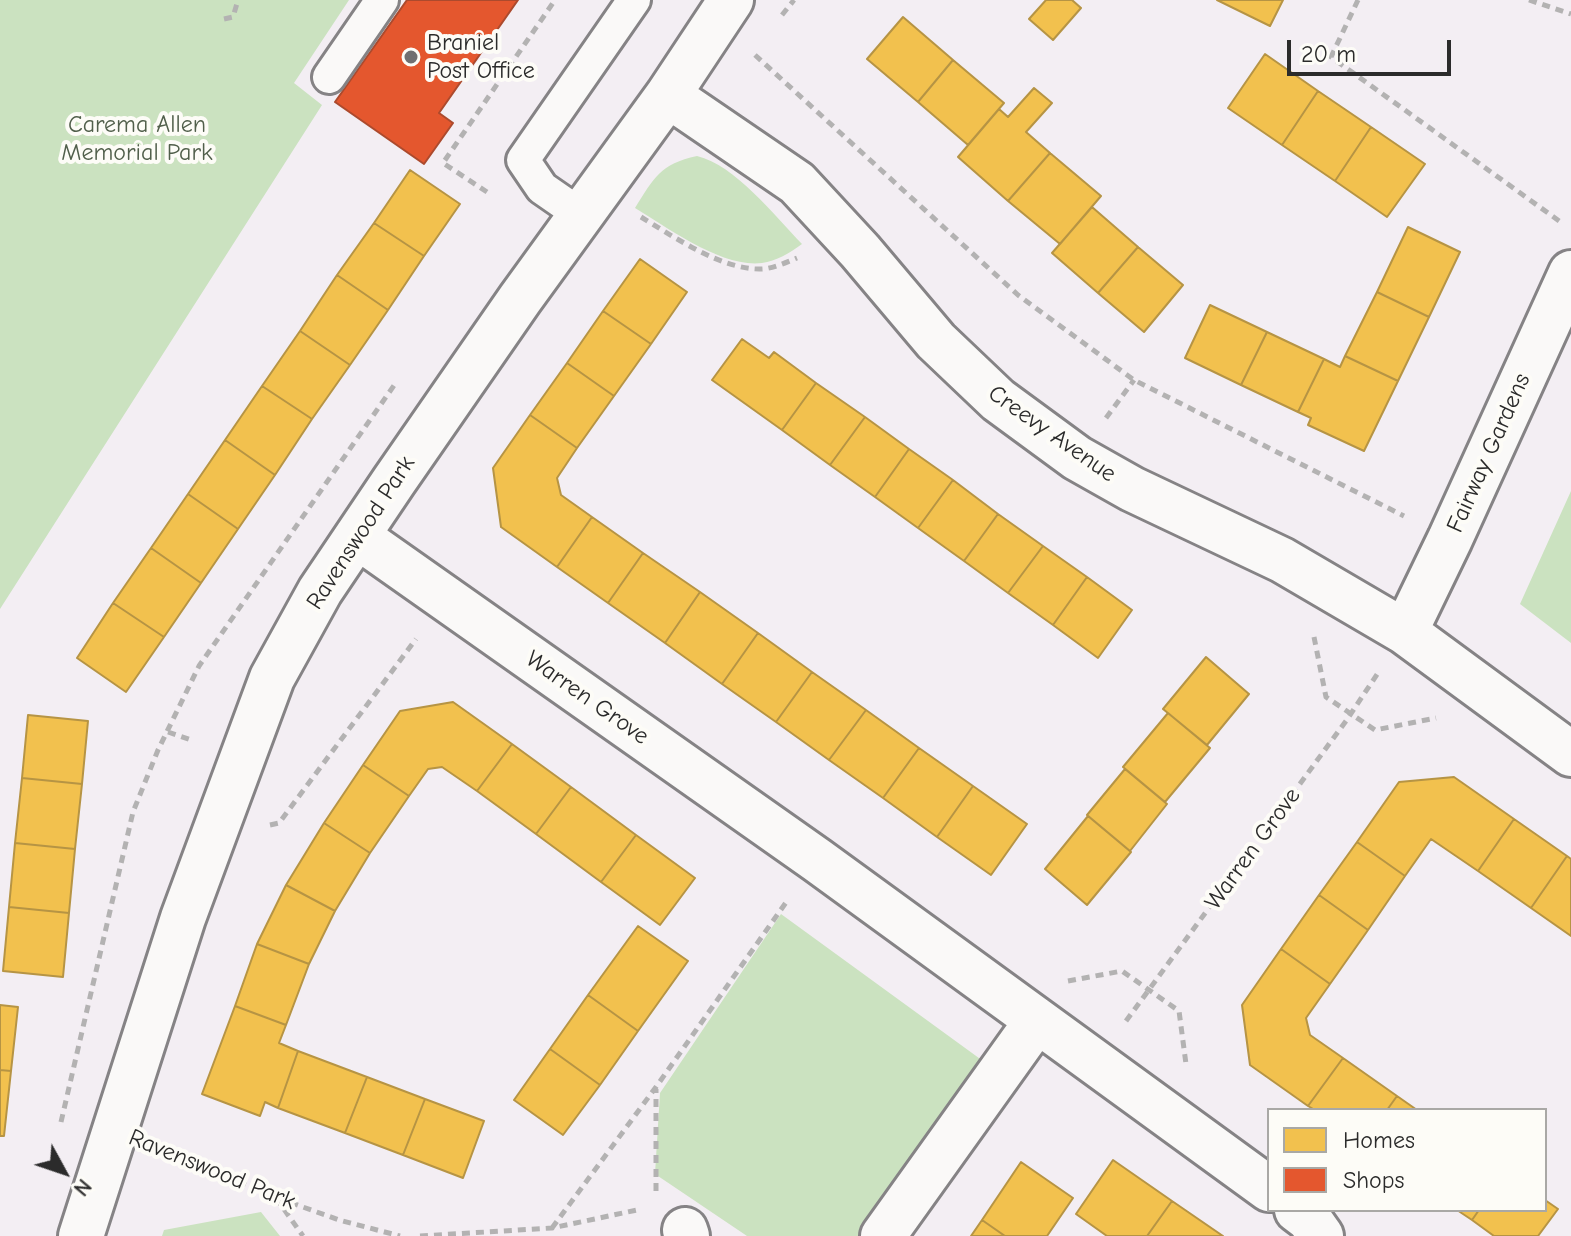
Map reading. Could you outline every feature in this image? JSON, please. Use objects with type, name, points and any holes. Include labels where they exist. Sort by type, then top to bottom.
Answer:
[{"type":"street","name":"Ravenswood Park","points":[[81,1236],[183,918],[272,678],[320,591],[357,536],[668,95],[731,0]]},
{"type":"street","name":"Creevy Avenue","points":[[668,95],[797,183],[936,341],[998,400],[1077,458],[1132,489],[1282,560],[1405,632],[1571,754]]},
{"type":"street","name":"Fairway Gardens","points":[[1405,632],[1571,273]]},
{"type":"street","name":"Warren Grove","points":[[357,536],[817,860],[1267,1188]]},
{"type":"street","points":[[883,1236],[1025,1014]]},
{"type":"street","points":[[1300,1212],[1321,1236]]},
{"type":"lane","points":[[329,77],[382,0]]},
{"type":"lane","points":[[589,203],[542,188],[523,160],[634,0]]},
{"type":"path","points":[[224,19],[233,17],[238,0]]},
{"type":"path","points":[[528,40],[555,0]]},
{"type":"path","points":[[1358,0],[1331,57],[1571,230]]},
{"type":"path","points":[[1529,0],[1571,14]]},
{"type":"path","points":[[752,51],[1018,295],[1134,380],[1450,539]]},
{"type":"path","points":[[589,203],[734,265],[763,269],[793,260],[845,235]]},
{"type":"path","points":[[1313,578],[1311,621],[1326,697],[1375,730],[1440,717],[1487,692]]},
{"type":"path","points":[[215,837],[279,823],[446,598]]},
{"type":"path","name":"Warren Grove","points":[[1094,1062],[1351,714],[1405,632]]},
{"type":"path","points":[[168,732],[202,744]]},
{"type":"path","points":[[552,1228],[817,860]]},
{"type":"path","points":[[1025,1014],[1057,983],[1122,971],[1179,1011],[1188,1075],[1179,1124]]},
{"type":"path","points":[[420,1236],[676,1224],[656,1087]]},
{"type":"path","name":"Ravenswood Park","points":[[116,1130],[275,1197],[339,1220],[400,1236]]},
{"type":"path","points":[[275,1197],[303,1236]]},
{"type":"green space","name":"Carema Allen Memorial Park","points":[[0,0],[349,0],[294,83],[322,105],[0,609]]},
{"type":"green space","points":[[697,156],[711,161],[740,180],[802,244],[772,260],[746,263],[696,245],[635,208],[666,168]]},
{"type":"green space","points":[[1571,491],[1571,643],[1520,604]]},
{"type":"green space","points":[[781,914],[983,1061],[871,1228],[858,1236],[747,1236],[655,1174],[660,1093]]},
{"type":"green space","points":[[261,1212],[280,1236],[162,1236],[164,1230]]},
{"type":"building: Homes","points":[[1046,0],[1072,0],[1081,8],[1053,40],[1029,19]]},
{"type":"building: Homes","points":[[1217,0],[1283,0],[1270,26]]},
{"type":"building: Homes","points":[[903,17],[953,60],[918,102],[867,59]]},
{"type":"building: Homes","points":[[1265,54],[1318,91],[1282,145],[1228,108]]},
{"type":"building: Homes","points":[[953,60],[1004,103],[968,145],[918,102]]},
{"type":"building: Homes","points":[[1034,88],[1052,103],[1026,132],[1050,153],[1008,201],[958,157],[999,109],[1008,117]]},
{"type":"building: Homes","points":[[1318,91],[1371,127],[1335,181],[1282,145]]},
{"type":"building: Homes","points":[[1371,127],[1425,164],[1387,217],[1335,181]]},
{"type":"building: Homes","points":[[1050,153],[1101,196],[1060,244],[1008,201]]},
{"type":"building: Homes","points":[[410,170],[460,204],[424,256],[374,223]]},
{"type":"building: Homes","points":[[1092,207],[1138,247],[1098,293],[1052,253]]},
{"type":"building: Homes","points":[[374,223],[424,256],[388,310],[337,275]]},
{"type":"building: Homes","points":[[1408,227],[1460,252],[1429,317],[1377,292]]},
{"type":"building: Homes","points":[[1138,247],[1183,285],[1144,332],[1098,293]]},
{"type":"building: Homes","points":[[640,259],[687,292],[651,344],[603,311]]},
{"type":"building: Homes","points":[[337,275],[388,310],[350,365],[300,331]]},
{"type":"building: Homes","points":[[1377,292],[1429,317],[1398,381],[1345,356]]},
{"type":"building: Homes","points":[[1210,305],[1267,332],[1241,385],[1185,358]]},
{"type":"building: Homes","points":[[603,311],[651,344],[614,396],[567,363]]},
{"type":"building: Homes","points":[[300,331],[350,365],[312,419],[262,386]]},
{"type":"building: Homes","points":[[1267,332],[1324,359],[1298,412],[1241,385]]},
{"type":"building: Homes","points":[[742,339],[769,358],[774,352],[816,383],[782,430],[712,380]]},
{"type":"building: Homes","points":[[1345,356],[1398,381],[1364,451],[1308,425],[1311,418],[1298,412],[1324,359],[1340,367]]},
{"type":"building: Homes","points":[[567,363],[614,396],[577,448],[530,415]]},
{"type":"building: Homes","points":[[816,383],[865,417],[830,465],[782,430]]},
{"type":"building: Homes","points":[[262,386],[312,419],[275,475],[225,440]]},
{"type":"building: Homes","points":[[530,415],[577,448],[557,478],[561,495],[592,517],[557,567],[501,527],[493,468]]},
{"type":"building: Homes","points":[[865,417],[909,449],[875,497],[830,465]]},
{"type":"building: Homes","points":[[225,440],[275,475],[238,529],[188,494]]},
{"type":"building: Homes","points":[[909,449],[953,480],[918,528],[875,497]]},
{"type":"building: Homes","points":[[953,480],[998,514],[964,561],[918,528]]},
{"type":"building: Homes","points":[[188,494],[238,529],[201,583],[151,548]]},
{"type":"building: Homes","points":[[998,514],[1043,546],[1008,593],[964,561]]},
{"type":"building: Homes","points":[[592,517],[643,553],[608,603],[557,567]]},
{"type":"building: Homes","points":[[1043,546],[1087,577],[1053,625],[1008,593]]},
{"type":"building: Homes","points":[[151,548],[201,583],[164,637],[113,603]]},
{"type":"building: Homes","points":[[643,553],[700,592],[665,643],[608,603]]},
{"type":"building: Homes","points":[[1087,577],[1132,610],[1098,658],[1053,625]]},
{"type":"building: Homes","points":[[700,592],[758,633],[722,684],[665,643]]},
{"type":"building: Homes","points":[[113,603],[164,637],[126,692],[77,658]]},
{"type":"building: Homes","points":[[758,633],[812,672],[776,722],[722,684]]},
{"type":"building: Homes","points":[[1206,657],[1249,694],[1207,745],[1163,709]]},
{"type":"building: Homes","points":[[812,672],[866,710],[829,760],[776,722]]},
{"type":"building: Homes","points":[[453,702],[512,744],[477,791],[442,767],[428,769],[409,796],[363,765],[400,711]]},
{"type":"building: Homes","points":[[866,710],[919,748],[883,798],[829,760]]},
{"type":"building: Homes","points":[[1168,713],[1210,748],[1165,802],[1123,767]]},
{"type":"building: Homes","points":[[28,715],[88,721],[82,784],[22,778]]},
{"type":"building: Homes","points":[[512,744],[571,787],[536,834],[477,791]]},
{"type":"building: Homes","points":[[919,748],[973,786],[937,837],[883,798]]},
{"type":"building: Homes","points":[[363,765],[409,796],[370,853],[324,823]]},
{"type":"building: Homes","points":[[1125,769],[1167,804],[1130,851],[1087,815]]},
{"type":"building: Homes","points":[[1454,777],[1514,819],[1478,871],[1431,839],[1405,876],[1357,842],[1399,782]]},
{"type":"building: Homes","points":[[22,778],[82,784],[75,849],[15,843]]},
{"type":"building: Homes","points":[[973,786],[1027,824],[991,875],[937,837]]},
{"type":"building: Homes","points":[[571,787],[636,835],[601,882],[536,834]]},
{"type":"building: Homes","points":[[1088,816],[1131,852],[1087,905],[1045,869]]},
{"type":"building: Homes","points":[[1514,819],[1567,856],[1531,908],[1478,871]]},
{"type":"building: Homes","points":[[324,823],[370,853],[335,911],[286,885]]},
{"type":"building: Homes","points":[[636,835],[695,878],[660,925],[601,882]]},
{"type":"building: Homes","points":[[1357,842],[1405,876],[1368,930],[1319,895]]},
{"type":"building: Homes","points":[[15,843],[75,849],[69,913],[9,907]]},
{"type":"building: Homes","points":[[1567,856],[1571,859],[1571,936],[1531,908]]},
{"type":"building: Homes","points":[[286,885],[335,911],[309,964],[257,944]]},
{"type":"building: Homes","points":[[1319,895],[1368,930],[1330,984],[1281,949]]},
{"type":"building: Homes","points":[[9,907],[69,913],[63,977],[3,971]]},
{"type":"building: Homes","points":[[638,926],[688,961],[638,1031],[588,995]]},
{"type":"building: Homes","points":[[257,944],[309,964],[286,1025],[235,1006]]},
{"type":"building: Homes","points":[[1281,949],[1330,984],[1306,1018],[1310,1035],[1343,1058],[1308,1106],[1250,1065],[1242,1005]]},
{"type":"building: Homes","points":[[588,995],[638,1031],[600,1085],[550,1049]]},
{"type":"building: Homes","points":[[0,1005],[18,1007],[11,1071],[0,1070]]},
{"type":"building: Homes","points":[[235,1006],[286,1025],[279,1043],[298,1051],[278,1108],[265,1102],[260,1116],[202,1094]]},
{"type":"building: Homes","points":[[550,1049],[600,1085],[563,1135],[514,1100]]},
{"type":"building: Homes","points":[[298,1051],[367,1077],[345,1133],[278,1108]]},
{"type":"building: Homes","points":[[1343,1058],[1397,1096],[1388,1108],[1308,1106]]},
{"type":"building: Homes","points":[[0,1070],[11,1071],[4,1136],[0,1136]]},
{"type":"building: Homes","points":[[367,1077],[425,1099],[403,1155],[345,1133]]},
{"type":"building: Homes","points":[[1397,1096],[1414,1108],[1388,1108]]},
{"type":"building: Homes","points":[[425,1099],[484,1121],[463,1178],[403,1155]]},
{"type":"building: Homes","points":[[1113,1160],[1172,1201],[1147,1236],[1107,1236],[1076,1214]]},
{"type":"building: Homes","points":[[1021,1162],[1073,1198],[1047,1236],[1005,1236],[982,1220]]},
{"type":"building: Homes","points":[[1172,1201],[1223,1236],[1147,1236]]},
{"type":"building: Homes","points":[[1547,1201],[1558,1209],[1538,1236],[1494,1236],[1472,1220],[1478,1212],[1547,1212]]},
{"type":"building: Homes","points":[[1460,1212],[1478,1212],[1472,1220]]},
{"type":"building: Homes","points":[[982,1220],[1005,1236],[971,1236]]},
{"type":"building: Shops","points":[[407,0],[518,0],[439,113],[453,123],[424,164],[335,102]]},
{"type":"place","name":"Braniel Post Office","points":[[411,57]]}]
